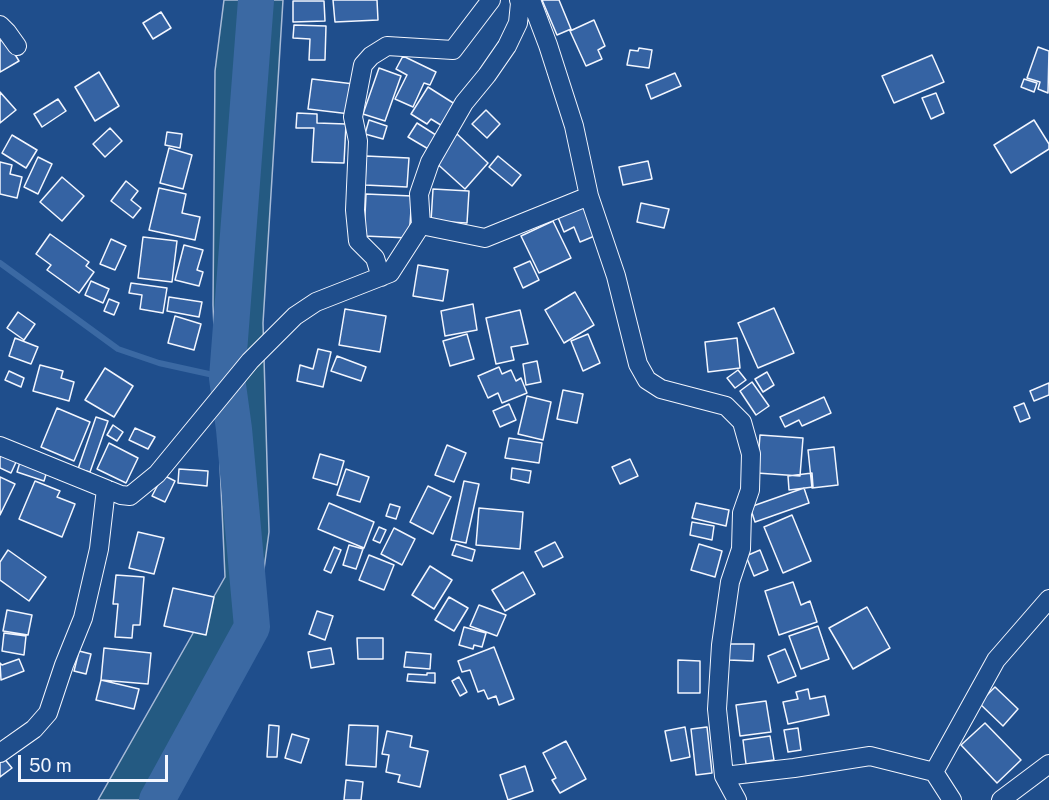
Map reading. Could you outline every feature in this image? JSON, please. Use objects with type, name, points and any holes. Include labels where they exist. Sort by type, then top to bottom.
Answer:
[{"type":"street","points":[[381,277],[375,258],[358,241],[356,198],[358,141],[353,117],[363,64],[387,46],[453,50],[491,0]]},
{"type":"street","points":[[0,447],[121,495],[130,496],[157,474],[250,361],[295,316],[315,302],[390,273],[421,225],[419,194],[429,162],[464,103],[488,75],[507,46],[518,22],[519,0]]},
{"type":"street","points":[[531,0],[574,126],[589,195],[616,276],[638,364],[646,380],[661,389],[726,406],[742,422],[751,454],[750,490],[742,513],[741,549],[730,582],[721,645],[717,709],[724,776],[737,800]]},
{"type":"street","points":[[0,26],[17,46]]},
{"type":"street","points":[[421,225],[485,238],[589,195]]},
{"type":"street","points":[[0,753],[34,729],[48,713],[64,665],[84,618],[99,549],[106,489]]},
{"type":"street","points":[[934,772],[996,660],[1049,599]]},
{"type":"street","points":[[724,776],[870,756],[934,772],[952,800]]},
{"type":"street","points":[[1001,800],[1049,764]]},
{"type":"shaded area","points":[[224,0],[283,0],[263,323],[269,532],[252,658],[168,800],[98,800],[225,577],[213,305],[215,71]]},
{"type":"building","points":[[333,0],[377,0],[378,20],[335,22]]},
{"type":"building","points":[[542,0],[559,0],[571,29],[557,35]]},
{"type":"building","points":[[293,1],[324,1],[325,21],[293,22]]},
{"type":"building","points":[[161,12],[171,28],[153,39],[143,23]]},
{"type":"building","points":[[594,20],[605,46],[598,50],[602,59],[586,66],[570,31]]},
{"type":"building","points":[[294,25],[326,26],[325,60],[309,60],[310,39],[293,38]]},
{"type":"building","points":[[5,38],[19,61],[0,72],[0,41]]},
{"type":"building","points":[[1038,47],[1049,51],[1048,93],[1038,89],[1040,82],[1027,78]]},
{"type":"building","points":[[639,48],[652,50],[649,68],[627,65],[630,50],[638,51]]},
{"type":"building","points":[[932,55],[944,82],[894,103],[882,76]]},
{"type":"building","points":[[403,56],[436,72],[430,85],[424,83],[413,107],[395,99],[407,75],[396,69]]},
{"type":"building","points":[[379,68],[401,76],[385,121],[363,114]]},
{"type":"building","points":[[99,72],[119,106],[95,121],[75,87]]},
{"type":"building","points":[[675,73],[681,86],[651,99],[646,85]]},
{"type":"building","points":[[312,79],[354,84],[350,114],[308,109]]},
{"type":"building","points":[[1024,79],[1037,83],[1034,92],[1021,87]]},
{"type":"building","points":[[428,87],[458,106],[444,127],[431,119],[427,124],[411,114]]},
{"type":"building","points":[[0,92],[16,110],[0,123]]},
{"type":"building","points":[[936,93],[944,113],[931,119],[922,98]]},
{"type":"building","points":[[58,99],[66,111],[42,127],[34,114]]},
{"type":"building","points":[[486,110],[500,124],[487,138],[472,124]]},
{"type":"building","points":[[297,113],[317,114],[317,123],[346,124],[344,163],[312,162],[314,128],[296,128]]},
{"type":"building","points":[[369,120],[387,126],[383,139],[365,134]]},
{"type":"building","points":[[1034,120],[1049,144],[1049,149],[1011,173],[994,145]]},
{"type":"building","points":[[417,123],[439,137],[430,150],[408,137]]},
{"type":"building","points":[[110,128],[122,141],[105,157],[93,144]]},
{"type":"building","points":[[167,132],[182,134],[180,148],[165,145]]},
{"type":"building","points":[[457,134],[488,163],[465,189],[433,160]]},
{"type":"building","points":[[12,135],[37,150],[26,168],[2,153]]},
{"type":"building","points":[[169,148],[192,155],[183,189],[160,183]]},
{"type":"building","points":[[366,156],[409,158],[407,187],[365,185]]},
{"type":"building","points":[[498,156],[521,175],[512,186],[489,167]]},
{"type":"building","points":[[38,157],[52,164],[38,194],[24,187]]},
{"type":"building","points":[[648,161],[652,179],[623,185],[619,167]]},
{"type":"building","points":[[0,162],[12,165],[10,174],[22,177],[17,198],[0,194]]},
{"type":"building","points":[[62,177],[84,196],[62,221],[40,202]]},
{"type":"building","points":[[126,181],[138,191],[131,200],[141,208],[133,218],[111,201]]},
{"type":"building","points":[[159,188],[186,194],[182,213],[200,217],[195,240],[149,230]]},
{"type":"building","points":[[433,189],[469,191],[467,223],[431,221]]},
{"type":"building","points":[[366,194],[412,196],[409,238],[364,236]]},
{"type":"building","points":[[583,203],[597,235],[580,242],[574,227],[564,232],[557,215]]},
{"type":"building","points":[[641,203],[669,209],[664,228],[637,222]]},
{"type":"building","points":[[553,221],[571,258],[539,273],[521,236]]},
{"type":"building","points":[[50,234],[89,262],[86,266],[94,272],[79,293],[47,270],[51,265],[36,254]]},
{"type":"building","points":[[143,237],[177,241],[172,282],[138,278]]},
{"type":"building","points":[[111,239],[126,246],[115,270],[100,264]]},
{"type":"building","points":[[184,245],[203,250],[197,270],[203,272],[199,286],[175,280]]},
{"type":"building","points":[[530,261],[539,280],[523,288],[514,268]]},
{"type":"building","points":[[418,265],[448,270],[443,301],[413,296]]},
{"type":"building","points":[[91,281],[109,289],[103,303],[85,295]]},
{"type":"building","points":[[131,283],[167,288],[163,313],[140,309],[142,295],[129,293]]},
{"type":"building","points":[[575,292],[594,325],[564,343],[545,310]]},
{"type":"building","points":[[169,297],[202,302],[199,317],[167,311]]},
{"type":"building","points":[[109,299],[119,303],[114,315],[104,311]]},
{"type":"building","points":[[473,304],[477,330],[445,336],[441,311]]},
{"type":"building","points":[[774,308],[794,353],[758,368],[738,323]]},
{"type":"building","points":[[345,309],[386,316],[380,352],[339,345]]},
{"type":"building","points":[[520,310],[528,344],[511,347],[514,360],[496,364],[486,318]]},
{"type":"building","points":[[18,312],[35,324],[24,340],[7,328]]},
{"type":"building","points":[[175,316],[201,324],[194,350],[168,343]]},
{"type":"building","points":[[467,334],[474,359],[450,366],[443,341]]},
{"type":"building","points":[[588,334],[600,363],[583,371],[571,341]]},
{"type":"building","points":[[15,338],[38,347],[31,364],[9,356]]},
{"type":"building","points":[[737,338],[740,368],[708,372],[705,342]]},
{"type":"building","points":[[318,349],[331,352],[323,387],[297,381],[300,365],[313,369]]},
{"type":"building","points":[[337,356],[366,367],[361,381],[331,371]]},
{"type":"building","points":[[537,361],[541,382],[526,385],[523,364]]},
{"type":"building","points":[[40,365],[63,371],[61,378],[74,382],[69,401],[33,391]]},
{"type":"building","points":[[499,367],[502,374],[511,370],[516,381],[521,378],[527,393],[502,403],[498,393],[488,398],[478,376]]},
{"type":"building","points":[[105,368],[133,386],[114,417],[85,400]]},
{"type":"building","points":[[738,370],[746,380],[735,388],[727,378]]},
{"type":"building","points":[[9,371],[24,378],[21,387],[5,380]]},
{"type":"building","points":[[767,372],[774,385],[763,392],[755,379]]},
{"type":"building","points":[[752,382],[769,406],[756,415],[740,391]]},
{"type":"building","points":[[1049,383],[1049,395],[1034,401],[1030,391]]},
{"type":"building","points":[[563,390],[583,394],[577,423],[557,419]]},
{"type":"building","points":[[527,396],[551,402],[543,440],[518,434]]},
{"type":"building","points":[[824,397],[831,413],[802,426],[799,420],[785,427],[780,417]]},
{"type":"building","points":[[1024,403],[1030,418],[1020,422],[1014,407]]},
{"type":"building","points":[[509,404],[516,420],[500,427],[493,411]]},
{"type":"building","points":[[57,408],[90,422],[74,461],[41,447]]},
{"type":"building","points":[[96,417],[108,421],[90,472],[78,469]]},
{"type":"building","points":[[113,425],[123,432],[117,441],[107,435]]},
{"type":"building","points":[[135,428],[155,437],[148,449],[129,440]]},
{"type":"building","points":[[760,435],[803,438],[800,476],[757,473]]},
{"type":"building","points":[[509,438],[542,443],[539,463],[505,458]]},
{"type":"building","points":[[109,443],[138,458],[126,483],[97,469]]},
{"type":"building","points":[[447,445],[466,453],[454,482],[435,475]]},
{"type":"building","points":[[834,447],[838,485],[812,488],[808,450]]},
{"type":"building","points":[[0,452],[17,460],[11,473],[0,468]]},
{"type":"building","points":[[320,454],[344,461],[337,485],[313,478]]},
{"type":"building","points":[[630,459],[638,476],[620,484],[612,467]]},
{"type":"building","points":[[20,462],[47,471],[44,481],[17,472]]},
{"type":"building","points":[[512,468],[531,471],[529,483],[511,479]]},
{"type":"building","points":[[179,469],[208,471],[207,486],[178,483]]},
{"type":"building","points":[[346,469],[369,477],[360,502],[337,495]]},
{"type":"building","points":[[812,473],[813,487],[789,490],[788,476]]},
{"type":"building","points":[[163,475],[175,481],[165,502],[152,496]]},
{"type":"building","points":[[0,477],[15,484],[0,515]]},
{"type":"building","points":[[35,481],[60,491],[57,497],[75,504],[62,537],[19,519]]},
{"type":"building","points":[[464,481],[479,484],[466,543],[451,540]]},
{"type":"building","points":[[428,486],[451,497],[433,534],[410,522]]},
{"type":"building","points":[[804,488],[809,503],[755,522],[750,507]]},
{"type":"building","points":[[329,503],[374,522],[364,548],[318,529]]},
{"type":"building","points":[[696,503],[729,510],[726,526],[692,518]]},
{"type":"building","points":[[390,504],[400,507],[396,519],[386,516]]},
{"type":"building","points":[[479,508],[523,512],[520,549],[476,545]]},
{"type":"building","points":[[792,515],[811,561],[783,573],[764,527]]},
{"type":"building","points":[[692,522],[714,526],[712,540],[690,535]]},
{"type":"building","points":[[379,527],[386,530],[380,543],[373,540]]},
{"type":"building","points":[[394,528],[415,539],[402,565],[381,554]]},
{"type":"building","points":[[138,532],[164,538],[154,574],[129,568]]},
{"type":"building","points":[[555,542],[563,557],[543,567],[535,552]]},
{"type":"building","points":[[456,544],[475,550],[472,561],[452,555]]},
{"type":"building","points":[[699,544],[722,551],[715,577],[691,570]]},
{"type":"building","points":[[349,545],[363,549],[356,569],[343,565]]},
{"type":"building","points":[[334,547],[341,550],[331,573],[324,570]]},
{"type":"building","points":[[8,550],[46,577],[29,601],[0,580],[0,562]]},
{"type":"building","points":[[760,550],[768,570],[754,576],[746,556]]},
{"type":"building","points":[[369,555],[394,565],[384,590],[359,580]]},
{"type":"building","points":[[430,566],[452,580],[434,609],[412,595]]},
{"type":"building","points":[[523,572],[535,594],[505,611],[492,590]]},
{"type":"building","points":[[116,575],[144,577],[140,625],[133,625],[132,638],[115,637],[118,604],[113,604]]},
{"type":"building","points":[[793,582],[801,605],[810,601],[817,622],[779,635],[765,591]]},
{"type":"building","points":[[173,588],[214,597],[206,635],[164,626]]},
{"type":"building","points":[[449,597],[468,608],[454,631],[435,620]]},
{"type":"building","points":[[479,605],[506,615],[497,636],[470,626]]},
{"type":"building","points":[[867,607],[890,648],[853,669],[829,628]]},
{"type":"building","points":[[7,610],[32,615],[28,635],[3,631]]},
{"type":"building","points":[[317,611],[333,616],[325,640],[309,634]]},
{"type":"building","points":[[818,626],[829,659],[801,669],[789,636]]},
{"type":"building","points":[[464,627],[486,633],[482,647],[474,645],[473,649],[459,645]]},
{"type":"building","points":[[4,633],[26,636],[24,655],[2,651]]},
{"type":"building","points":[[357,638],[383,638],[383,659],[358,659]]},
{"type":"building","points":[[728,644],[754,644],[753,661],[728,660]]},
{"type":"building","points":[[494,647],[514,699],[499,705],[496,696],[488,699],[484,690],[478,692],[470,670],[462,672],[458,661]]},
{"type":"building","points":[[104,648],[151,653],[148,684],[101,680]]},
{"type":"building","points":[[331,648],[334,664],[311,668],[308,652]]},
{"type":"building","points":[[785,649],[796,676],[778,683],[768,656]]},
{"type":"building","points":[[79,651],[91,654],[86,674],[74,671]]},
{"type":"building","points":[[406,652],[431,654],[430,669],[404,667]]},
{"type":"building","points":[[19,659],[24,671],[1,680],[0,663],[2,665]]},
{"type":"building","points":[[678,660],[700,661],[700,693],[678,693]]},
{"type":"building","points":[[427,673],[435,673],[435,683],[407,681],[408,674],[427,675]]},
{"type":"building","points":[[459,677],[467,692],[460,696],[452,681]]},
{"type":"building","points":[[101,680],[139,689],[134,709],[96,700]]},
{"type":"building","points":[[995,687],[1018,709],[1003,726],[979,703]]},
{"type":"building","points":[[808,689],[810,699],[825,696],[829,715],[788,724],[783,702],[798,699],[796,692]]},
{"type":"building","points":[[766,701],[771,732],[740,736],[736,705]]},
{"type":"building","points":[[985,723],[1021,760],[997,783],[961,745]]},
{"type":"building","points":[[269,725],[279,726],[277,757],[267,757]]},
{"type":"building","points":[[349,725],[378,726],[376,767],[346,765]]},
{"type":"building","points":[[685,727],[690,757],[671,761],[665,731]]},
{"type":"building","points":[[707,727],[712,773],[696,775],[691,729]]},
{"type":"building","points":[[798,728],[801,750],[788,752],[784,730]]},
{"type":"building","points":[[387,731],[412,736],[410,747],[428,751],[420,787],[398,782],[400,775],[386,772],[389,755],[382,754]]},
{"type":"building","points":[[292,734],[309,739],[301,763],[285,758]]},
{"type":"building","points":[[770,736],[774,760],[746,764],[743,740]]},
{"type":"building","points":[[566,741],[586,779],[560,793],[552,780],[556,778],[543,753]]},
{"type":"building","points":[[3,757],[12,768],[0,777],[0,760]]},
{"type":"building","points":[[525,766],[533,791],[508,800],[500,775]]},
{"type":"building","points":[[346,780],[363,782],[361,800],[344,800]]},
{"type":"waterway","points":[[157,800],[252,627],[234,429],[227,378],[256,0]]},
{"type":"waterway","points":[[0,263],[118,349],[159,363],[227,378]]}]
